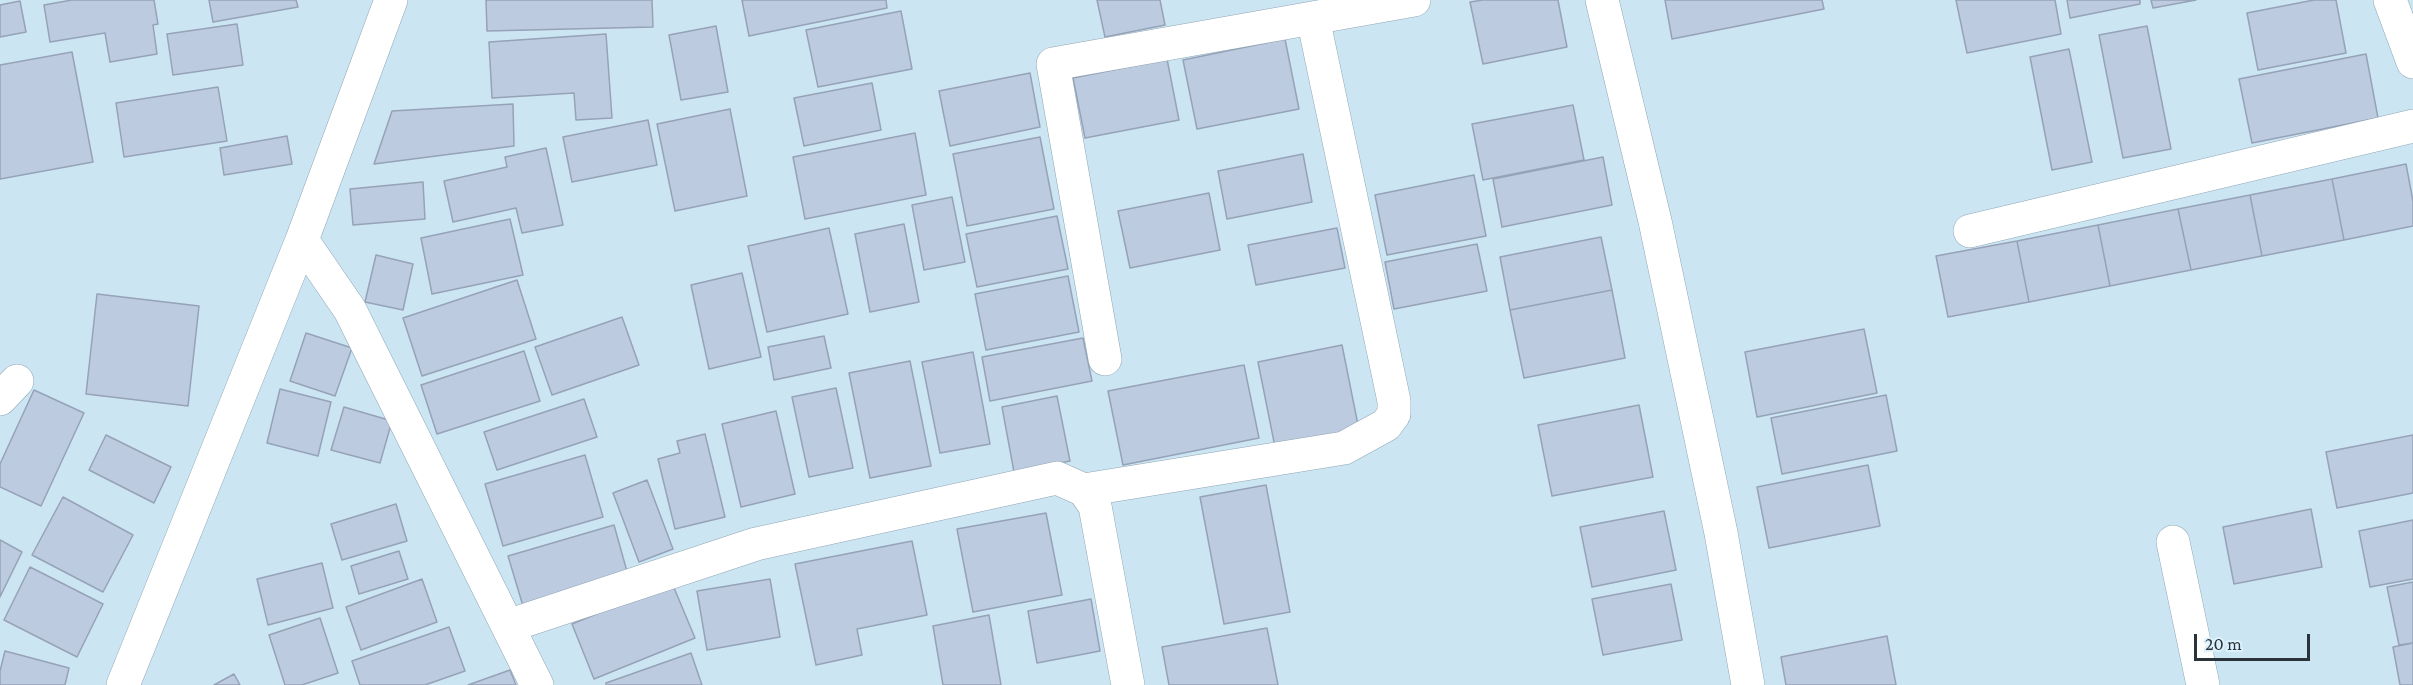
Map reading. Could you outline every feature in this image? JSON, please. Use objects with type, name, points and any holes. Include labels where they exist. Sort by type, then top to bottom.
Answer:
[{"type":"street","points":[[123,685],[302,240],[391,0]]},
{"type":"street","points":[[1105,359],[1053,64],[1414,0]]},
{"type":"street","points":[[1602,0],[1655,221],[1721,533],[1748,685]]},
{"type":"street","points":[[2390,0],[2413,62]]},
{"type":"street","points":[[1084,490],[1344,448],[1386,425],[1394,414],[1395,401],[1313,18]]},
{"type":"street","points":[[1970,231],[2413,126]]},
{"type":"street","points":[[302,240],[350,310],[537,685]]},
{"type":"street","points":[[508,626],[756,544],[1057,478],[1084,490],[1095,506],[1128,685]]},
{"type":"street","points":[[2174,542],[2203,685]]},
{"type":"building","points":[[72,0],[154,0],[158,24],[153,25],[157,54],[110,62],[105,33],[50,42],[44,5]]},
{"type":"building","points":[[209,0],[296,0],[298,7],[213,22]]},
{"type":"building","points":[[486,0],[652,0],[653,27],[487,31]]},
{"type":"building","points":[[742,0],[886,0],[887,8],[749,36]]},
{"type":"building","points":[[1097,0],[1160,0],[1165,25],[1105,37]]},
{"type":"building","points":[[1558,0],[1567,47],[1483,64],[1470,2]]},
{"type":"building","points":[[1665,0],[1822,0],[1824,9],[1672,39]]},
{"type":"building","points":[[1956,0],[2055,0],[2061,34],[1967,53]]},
{"type":"building","points":[[2067,0],[2140,0],[2140,4],[2070,18]]},
{"type":"building","points":[[2151,0],[2196,0],[2153,8]]},
{"type":"building","points":[[2314,0],[2336,0],[2346,53],[2258,70],[2247,13]]},
{"type":"building","points":[[20,1],[26,32],[0,37],[0,5]]},
{"type":"building","points":[[901,11],[912,69],[818,87],[806,30]]},
{"type":"building","points":[[237,24],[243,65],[173,75],[167,34]]},
{"type":"building","points":[[716,26],[728,92],[681,100],[669,35]]},
{"type":"building","points":[[2147,26],[2171,149],[2123,158],[2099,35]]},
{"type":"building","points":[[606,34],[612,118],[576,120],[574,93],[492,98],[489,42]]},
{"type":"building","points":[[1285,39],[1299,109],[1197,129],[1183,60]]},
{"type":"building","points":[[2069,49],[2092,162],[2052,170],[2030,57]]},
{"type":"building","points":[[72,52],[93,162],[0,179],[0,65]]},
{"type":"building","points":[[2366,54],[2378,118],[2252,143],[2239,79]]},
{"type":"building","points":[[1167,59],[1179,120],[1085,138],[1073,78]]},
{"type":"building","points":[[1030,73],[1040,127],[950,146],[939,91]]},
{"type":"building","points":[[872,83],[881,130],[804,146],[794,98]]},
{"type":"building","points":[[218,87],[227,141],[124,157],[116,103]]},
{"type":"building","points":[[513,104],[514,146],[374,164],[392,111]]},
{"type":"building","points":[[1573,105],[1584,160],[1483,180],[1472,124]]},
{"type":"building","points":[[730,109],[747,196],[675,211],[657,124]]},
{"type":"building","points":[[648,120],[657,165],[572,182],[563,137]]},
{"type":"building","points":[[915,133],[926,195],[805,219],[793,157]]},
{"type":"building","points":[[287,136],[292,164],[224,175],[220,148]]},
{"type":"building","points":[[1040,137],[1054,209],[967,226],[953,154]]},
{"type":"building","points":[[546,148],[563,225],[522,233],[516,208],[453,222],[444,181],[507,167],[505,157]]},
{"type":"building","points":[[1303,154],[1312,202],[1227,219],[1218,171]]},
{"type":"building","points":[[1603,157],[1612,205],[1502,227],[1493,179]]},
{"type":"building","points":[[2406,164],[2413,201],[2413,226],[2344,240],[2332,179]]},
{"type":"building","points":[[1474,175],[1486,236],[1387,255],[1375,195]]},
{"type":"building","points":[[2332,179],[2344,240],[2262,256],[2250,195]]},
{"type":"building","points":[[423,182],[425,219],[353,225],[350,189]]},
{"type":"building","points":[[1209,193],[1220,250],[1130,268],[1118,211]]},
{"type":"building","points":[[2250,195],[2262,256],[2191,270],[2178,209]]},
{"type":"building","points":[[952,197],[965,262],[924,270],[912,205]]},
{"type":"building","points":[[2178,209],[2191,270],[2110,286],[2098,225]]},
{"type":"building","points":[[1057,216],[1068,269],[977,287],[966,234]]},
{"type":"building","points":[[510,219],[523,275],[432,294],[421,238]]},
{"type":"building","points":[[904,224],[919,302],[870,312],[855,234]]},
{"type":"building","points":[[2098,225],[2110,286],[2029,302],[2017,241]]},
{"type":"building","points":[[829,228],[848,314],[767,332],[748,246]]},
{"type":"building","points":[[1337,228],[1345,268],[1256,285],[1248,245]]},
{"type":"building","points":[[1601,237],[1612,290],[1510,310],[1500,257]]},
{"type":"building","points":[[2017,241],[2029,302],[1948,317],[1936,256]]},
{"type":"building","points":[[1477,244],[1487,291],[1394,309],[1385,262]]},
{"type":"building","points":[[376,255],[413,264],[403,310],[365,302]]},
{"type":"building","points":[[742,273],[761,357],[709,369],[691,285]]},
{"type":"building","points":[[1068,276],[1079,332],[986,350],[975,294]]},
{"type":"building","points":[[517,280],[536,339],[422,376],[403,318]]},
{"type":"building","points":[[1612,290],[1625,358],[1524,378],[1510,310]]},
{"type":"building","points":[[97,294],[199,306],[188,406],[86,394]]},
{"type":"building","points":[[622,317],[639,365],[552,395],[535,347]]},
{"type":"building","points":[[1864,329],[1877,393],[1757,417],[1745,352]]},
{"type":"building","points":[[306,333],[352,348],[335,396],[290,381]]},
{"type":"building","points":[[824,336],[831,368],[774,380],[768,347]]},
{"type":"building","points":[[1083,338],[1092,381],[990,401],[982,357]]},
{"type":"building","points":[[1342,345],[1359,430],[1275,447],[1258,362]]},
{"type":"building","points":[[524,351],[540,401],[437,434],[421,385]]},
{"type":"building","points":[[973,352],[990,444],[940,453],[922,362]]},
{"type":"building","points":[[910,361],[931,466],[870,478],[849,373]]},
{"type":"building","points":[[1244,365],[1259,438],[1123,465],[1108,391]]},
{"type":"building","points":[[836,388],[853,468],[809,477],[792,397]]},
{"type":"building","points":[[280,389],[331,402],[318,456],[267,443]]},
{"type":"building","points":[[34,390],[84,413],[41,506],[0,487],[0,464]]},
{"type":"building","points":[[1886,395],[1897,451],[1782,474],[1771,418]]},
{"type":"building","points":[[1057,396],[1070,461],[1014,472],[1002,407]]},
{"type":"building","points":[[584,399],[597,437],[497,470],[484,432]]},
{"type":"building","points":[[1639,405],[1653,477],[1552,496],[1538,425]]},
{"type":"building","points":[[344,407],[392,421],[380,463],[331,450]]},
{"type":"building","points":[[776,411],[795,494],[741,507],[722,424]]},
{"type":"building","points":[[705,434],[725,517],[675,529],[658,459],[680,453],[677,441]]},
{"type":"building","points":[[106,435],[171,467],[154,503],[89,470]]},
{"type":"building","points":[[2413,435],[2413,493],[2337,508],[2326,452]]},
{"type":"building","points":[[585,455],[603,517],[503,546],[485,484]]},
{"type":"building","points":[[1868,465],[1880,526],[1769,548],[1757,487]]},
{"type":"building","points":[[647,480],[673,549],[639,562],[613,493]]},
{"type":"building","points":[[1266,485],[1290,612],[1224,624],[1200,497]]},
{"type":"building","points":[[63,497],[133,535],[103,592],[32,555]]},
{"type":"building","points":[[396,504],[407,541],[342,560],[331,524]]},
{"type":"building","points":[[2311,509],[2322,567],[2234,584],[2223,527]]},
{"type":"building","points":[[1664,511],[1676,570],[1592,587],[1580,527]]},
{"type":"building","points":[[1046,513],[1062,595],[973,612],[957,529]]},
{"type":"building","points":[[2413,520],[2413,579],[2370,587],[2359,531]]},
{"type":"building","points":[[614,525],[628,575],[523,606],[508,556]]},
{"type":"building","points":[[0,540],[22,552],[0,597]]},
{"type":"building","points":[[912,541],[927,615],[857,629],[862,655],[816,665],[795,564]]},
{"type":"building","points":[[399,551],[408,579],[359,594],[351,566]]},
{"type":"building","points":[[322,563],[333,608],[268,625],[257,579]]},
{"type":"building","points":[[30,567],[103,604],[77,657],[4,620]]},
{"type":"building","points":[[422,579],[437,622],[361,650],[346,607]]},
{"type":"building","points":[[770,579],[780,637],[707,650],[697,591]]},
{"type":"building","points":[[2413,582],[2413,643],[2399,645],[2387,587]]},
{"type":"building","points":[[672,583],[695,638],[594,679],[572,624]]},
{"type":"building","points":[[1671,584],[1682,640],[1603,655],[1592,599]]},
{"type":"building","points":[[1091,599],[1100,651],[1037,663],[1028,611]]},
{"type":"building","points":[[989,615],[1001,685],[943,685],[933,626]]},
{"type":"building","points":[[320,618],[338,673],[302,685],[285,685],[269,635]]},
{"type":"building","points":[[449,627],[465,671],[425,685],[360,685],[352,661]]},
{"type":"building","points":[[1267,628],[1278,685],[1169,685],[1162,647]]},
{"type":"building","points":[[1887,636],[1896,685],[1786,685],[1781,657]]},
{"type":"building","points":[[2413,643],[2413,685],[2400,685],[2393,647]]},
{"type":"building","points":[[5,651],[69,668],[65,685],[0,685],[0,671]]},
{"type":"building","points":[[691,653],[702,685],[606,685],[606,683]]},
{"type":"building","points":[[510,670],[516,685],[468,685]]},
{"type":"building","points":[[234,674],[240,685],[214,685]]}]
